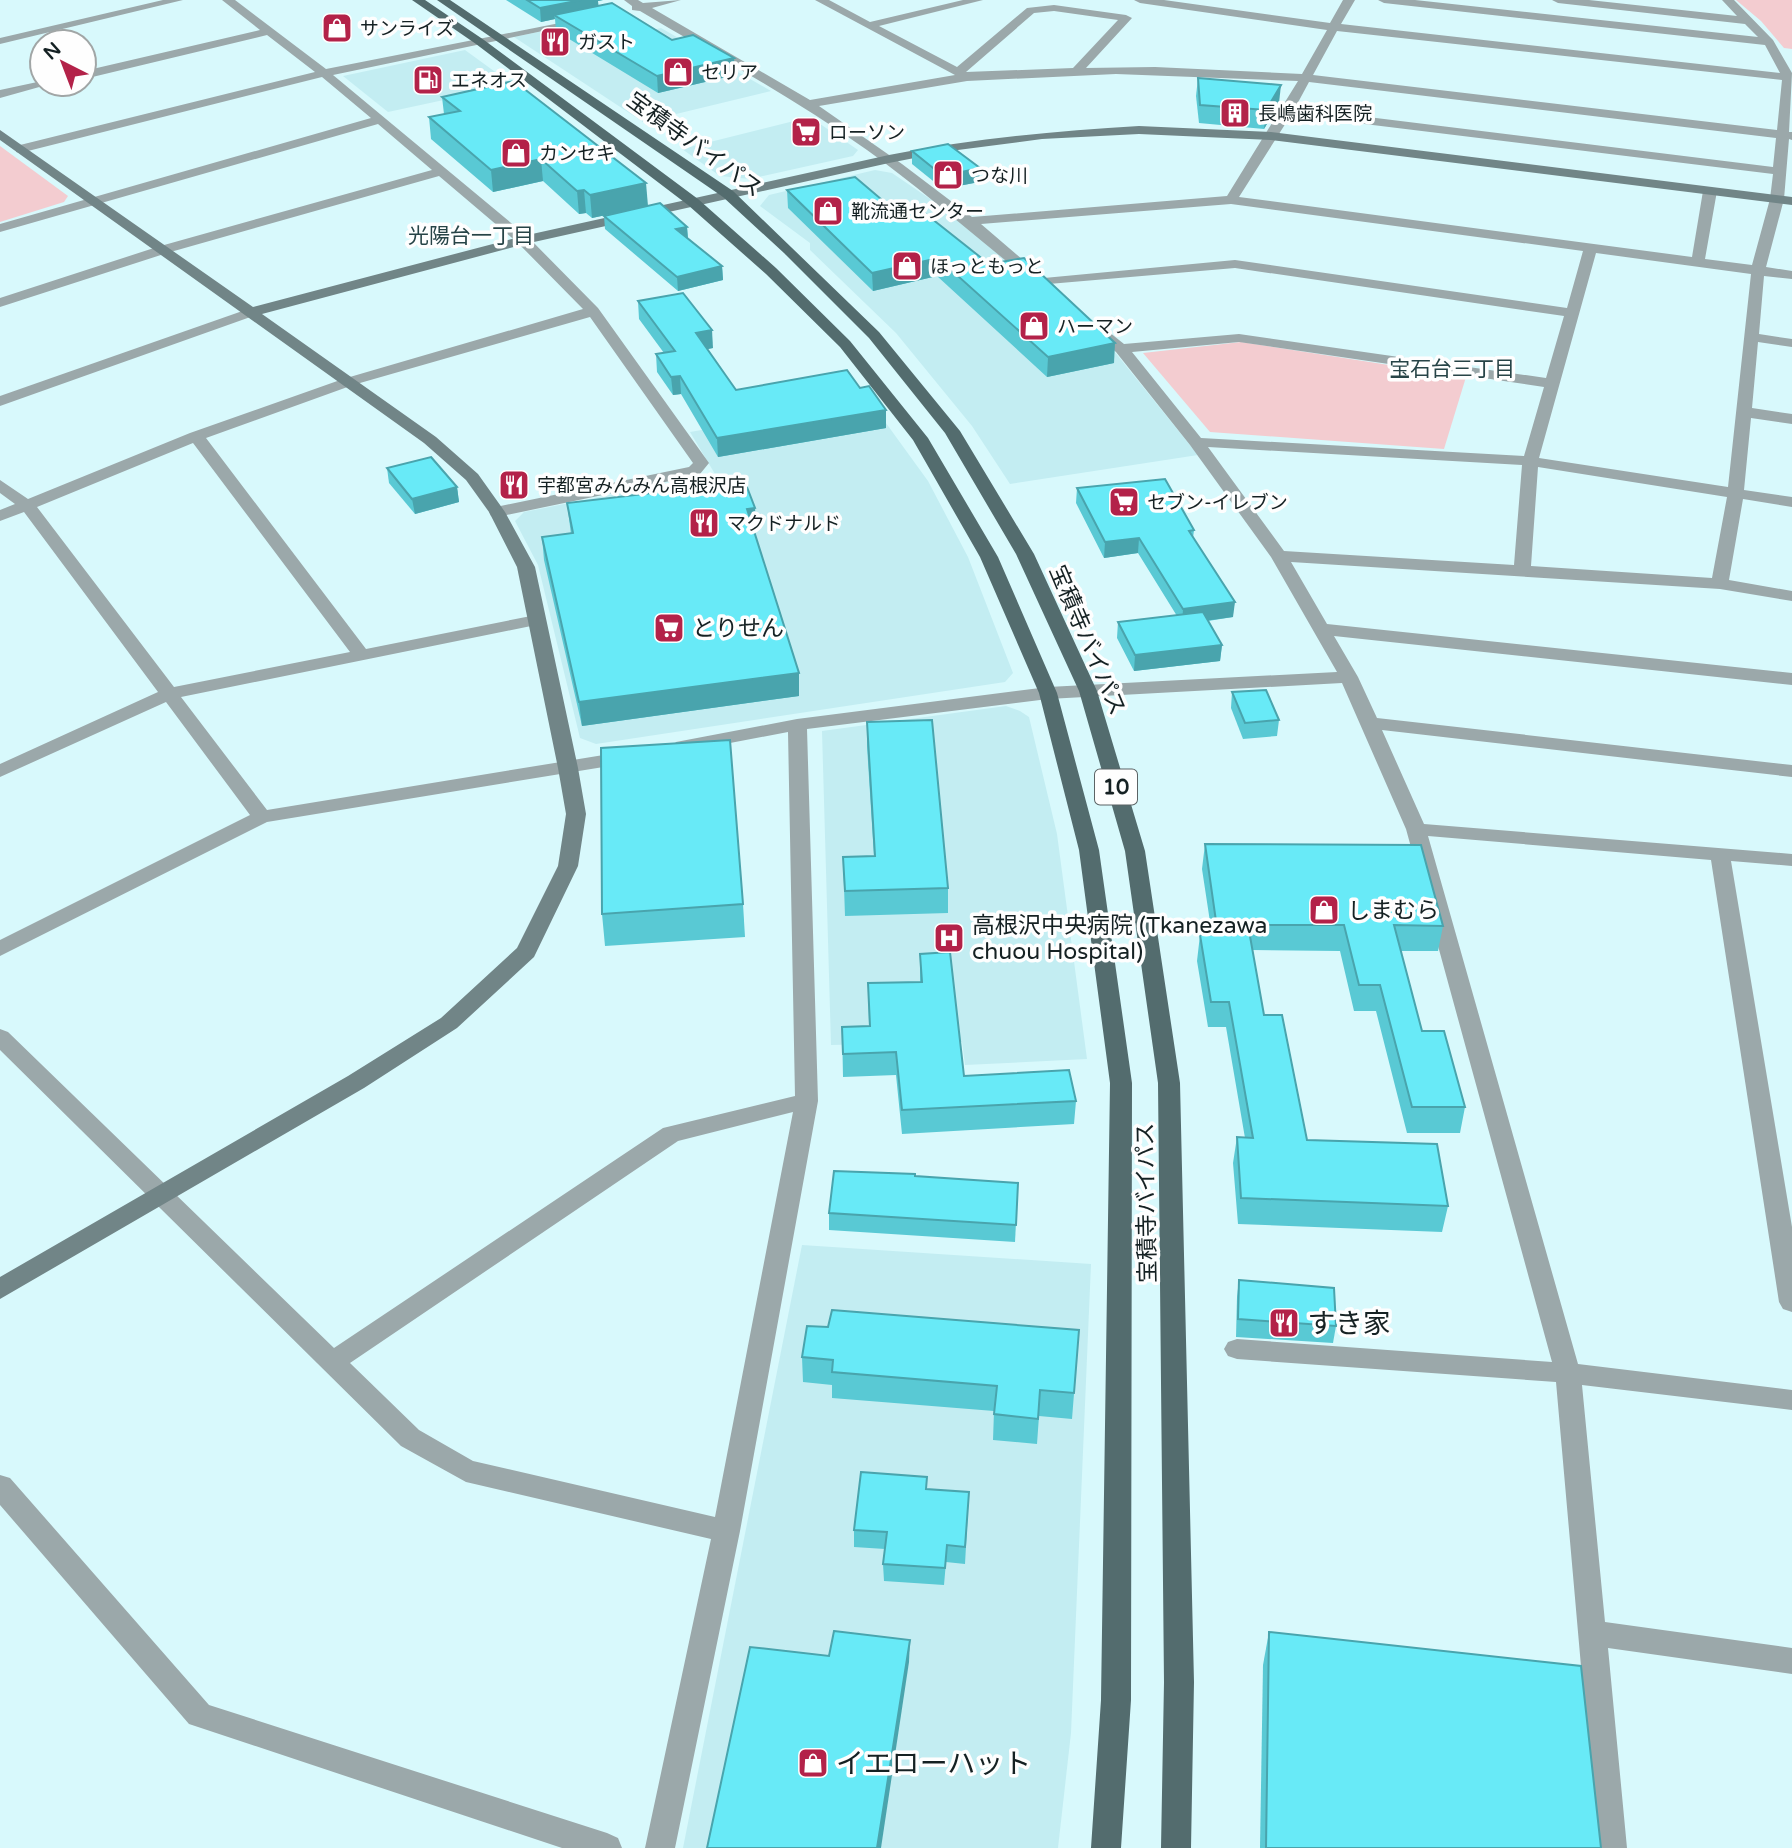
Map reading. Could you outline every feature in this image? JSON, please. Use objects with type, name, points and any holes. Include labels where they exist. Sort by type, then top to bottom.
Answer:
[{"type":"main road","name":"宝積寺バイパス","points":[[418,0],[480,42],[694,202],[771,271],[845,344],[920,438],[989,557],[1048,693],[1089,850],[1121,1083],[1116,1700],[1106,1848]]},
{"type":"main road","name":"宝積寺バイパス","points":[[443,0],[728,194],[874,335],[953,430],[1025,554],[1088,691],[1135,851],[1169,1083],[1179,1682],[1176,1848]]},
{"type":"street","points":[[0,41],[177,0]]},
{"type":"street","points":[[228,0],[324,73],[523,240],[593,311],[701,463],[694,471],[497,512]]},
{"type":"street","points":[[634,5],[675,0]]},
{"type":"street","points":[[821,0],[962,75]]},
{"type":"street","points":[[870,25],[977,0]]},
{"type":"street","points":[[1140,0],[1333,27],[1790,77]]},
{"type":"street","points":[[1231,200],[1307,78],[1349,0]]},
{"type":"street","points":[[1384,0],[1769,42]]},
{"type":"street","points":[[1558,0],[1751,21]]},
{"type":"street","points":[[1720,584],[1736,493],[1758,270],[1777,199],[1777,171],[1788,135],[1790,77],[1769,42],[1728,0]]},
{"type":"street","points":[[634,5],[808,104],[889,159],[970,221],[1061,299]]},
{"type":"street","points":[[962,75],[1031,10],[1054,8],[1126,18],[1076,72]]},
{"type":"street","points":[[20,149],[324,73],[590,18]]},
{"type":"street","points":[[98,72],[269,31]]},
{"type":"street","points":[[808,104],[962,75],[1142,71],[1307,78],[1788,135]]},
{"type":"street","points":[[0,94],[28,88]]},
{"type":"street","points":[[1287,111],[1777,171]]},
{"type":"street","points":[[0,228],[379,120]]},
{"type":"street","points":[[0,401],[251,312],[523,240],[889,159],[1001,139],[1092,131],[1206,131],[1271,136],[1792,201]]},
{"type":"street","points":[[0,134],[430,440],[472,477],[497,512],[526,568],[576,814],[568,866],[526,952],[449,1023],[356,1082],[0,1289]]},
{"type":"street","points":[[0,303],[162,250],[441,172]]},
{"type":"street","points":[[1698,262],[1710,191]]},
{"type":"street","points":[[970,221],[1231,200],[1792,275]]},
{"type":"street","points":[[1522,571],[1531,461],[1591,248]]},
{"type":"street","points":[[1042,282],[1235,264],[1572,313]]},
{"type":"street","points":[[0,516],[196,436],[348,382],[593,311]]},
{"type":"street","points":[[1081,316],[1121,349],[1196,442],[1279,556],[1349,677],[1416,829],[1568,1373],[1612,1848]]},
{"type":"street","points":[[1752,337],[1792,343]]},
{"type":"street","points":[[1121,349],[1239,338],[1551,383]]},
{"type":"street","points":[[1745,412],[1792,419]]},
{"type":"street","points":[[196,436],[362,655]]},
{"type":"street","points":[[1196,442],[1531,461],[1792,502]]},
{"type":"street","points":[[0,485],[27,506],[262,817]]},
{"type":"street","points":[[1279,556],[1720,584],[1792,596]]},
{"type":"street","points":[[0,770],[168,694],[536,620]]},
{"type":"street","points":[[1323,629],[1792,679]]},
{"type":"street","points":[[0,948],[262,817],[568,768],[797,725],[1048,693],[1349,677]]},
{"type":"street","points":[[1369,723],[1792,771]]},
{"type":"street","points":[[660,1848],[726,1531],[807,1101],[797,725]]},
{"type":"street","points":[[1416,829],[1792,860]]},
{"type":"street","points":[[1720,854],[1792,1302]]},
{"type":"street","points":[[0,1037],[410,1438],[466,1471],[726,1531]]},
{"type":"street","points":[[332,1362],[671,1134],[807,1101]]},
{"type":"street","points":[[1237,1349],[1568,1373],[1792,1400]]},
{"type":"street","points":[[0,1486],[199,1715],[607,1848]]},
{"type":"street","points":[[1592,1633],[1792,1661]]},
{"type":"shaded area","points":[[1736,0],[1792,0],[1792,49],[1784,48],[1761,21]]},
{"type":"shaded area","points":[[572,25],[600,41],[661,28],[771,91],[643,122],[514,37]]},
{"type":"shaded area","name":"エネオス","points":[[465,50],[513,85],[388,112],[343,76]]},
{"type":"shaded area","points":[[810,117],[858,150],[853,156],[750,179],[720,176],[682,149]]},
{"type":"shaded area","points":[[0,146],[68,196],[64,202],[0,222]]},
{"type":"shaded area","points":[[875,170],[892,173],[961,220],[1114,351],[1198,455],[1010,484],[972,426],[896,333],[810,250],[810,243],[760,206],[769,195]]},
{"type":"shaded area","points":[[1241,342],[1466,377],[1444,449],[1210,432],[1143,353]]},
{"type":"shaded area","points":[[870,401],[928,481],[968,557],[1013,673],[1005,682],[596,744],[580,738],[538,565],[515,521],[524,512],[715,474],[690,432]]},
{"type":"shaded area","name":"高根沢中央病院 (Tkanezawa chuou Hospital)","points":[[1006,706],[1029,717],[1057,834],[1087,1059],[965,1065],[962,1042],[831,1045],[822,731]]},
{"type":"shaded area","points":[[802,1245],[1091,1264],[1071,1733],[1058,1848],[683,1848]]},
{"type":"building","points":[[527,0],[581,0],[540,8]]},
{"type":"building","points":[[612,3],[672,40],[693,35],[734,58],[657,76],[554,15]]},
{"type":"building","points":[[1198,78],[1281,85],[1266,110],[1200,105]]},
{"type":"building","points":[[514,81],[646,183],[590,195],[584,190],[577,191],[541,159],[491,170],[429,117],[460,111],[442,97]]},
{"type":"building","points":[[948,144],[980,168],[943,176],[912,151]]},
{"type":"building","points":[[855,177],[895,211],[917,207],[989,264],[1024,258],[1115,343],[1048,357],[938,258],[872,273],[787,190]]},
{"type":"building","points":[[660,203],[687,227],[676,229],[722,266],[677,277],[604,216]]},
{"type":"building","points":[[683,293],[712,330],[696,333],[736,390],[847,370],[860,388],[869,386],[886,410],[717,438],[680,376],[671,377],[656,354],[675,351],[638,301]]},
{"type":"building","points":[[431,457],[457,487],[412,499],[387,468]]},
{"type":"building","points":[[1165,479],[1194,530],[1189,531],[1235,602],[1183,609],[1139,538],[1105,542],[1077,488]]},
{"type":"building","name":"とりせん","points":[[745,482],[755,508],[747,509],[799,673],[579,702],[542,537],[573,533],[567,503]]},
{"type":"building","points":[[1203,612],[1222,645],[1135,655],[1118,622]]},
{"type":"building","points":[[1266,690],[1279,720],[1245,723],[1232,692]]},
{"type":"building","points":[[932,720],[948,888],[845,891],[843,857],[875,856],[867,722]]},
{"type":"building","points":[[730,740],[743,904],[602,914],[601,748]]},
{"type":"building","points":[[1205,844],[1421,845],[1443,926],[1394,925],[1422,1031],[1444,1031],[1465,1107],[1412,1107],[1380,985],[1359,985],[1344,925],[1248,925],[1264,1015],[1282,1015],[1307,1140],[1437,1144],[1448,1206],[1241,1198],[1237,1137],[1253,1138],[1229,1002],[1211,1002],[1200,935],[1218,935]]},
{"type":"building","points":[[950,952],[964,1076],[1069,1070],[1076,1101],[902,1110],[896,1052],[843,1054],[842,1027],[870,1026],[868,983],[922,982],[920,954]]},
{"type":"building","points":[[834,1171],[915,1174],[1018,1183],[1016,1225],[829,1213]]},
{"type":"building","points":[[1239,1280],[1334,1288],[1336,1326],[1238,1319]]},
{"type":"building","points":[[832,1310],[1079,1330],[1074,1393],[1040,1390],[1038,1419],[994,1414],[997,1386],[832,1372],[833,1360],[802,1357],[807,1326],[828,1327]]},
{"type":"building","points":[[861,1472],[927,1477],[926,1489],[969,1492],[965,1547],[947,1545],[945,1568],[883,1564],[887,1532],[854,1530]]},
{"type":"building","name":"イエローハット","points":[[834,1631],[910,1640],[877,1848],[707,1848],[750,1647],[829,1656]]},
{"type":"building","points":[[1269,1632],[1581,1666],[1601,1848],[1266,1848]]},
{"type":"place","name":"サンライズ","points":[[337,28]]},
{"type":"place","name":"ガスト","points":[[555,42]]},
{"type":"place","name":"セリア","points":[[678,72]]},
{"type":"place","name":"エネオス","points":[[428,80]]},
{"type":"place","name":"長嶋歯科医院","points":[[1235,113]]},
{"type":"place","name":"ローソン","points":[[806,132]]},
{"type":"place","name":"カンセキ","points":[[516,153]]},
{"type":"place","name":"つな川","points":[[948,175]]},
{"type":"place","name":"靴流通センター","points":[[828,211]]},
{"type":"place","name":"ほっともっと","points":[[907,266]]},
{"type":"place","name":"ハーマン","points":[[1034,326]]},
{"type":"place","name":"宇都宮みんみん高根沢店","points":[[514,485]]},
{"type":"place","name":"セブン-イレブン","points":[[1124,502]]},
{"type":"place","name":"マクドナルド","points":[[704,523]]},
{"type":"place","name":"とりせん","points":[[669,628]]},
{"type":"place","name":"しまむら","points":[[1324,910]]},
{"type":"place","name":"高根沢中央病院 (Tkanezawa chuou Hospital)","points":[[949,938]]},
{"type":"place","name":"すき家","points":[[1284,1323]]},
{"type":"place","name":"イエローハット","points":[[813,1763]]},
{"type":"district","name":"光陽台一丁目","points":[[471,236]]},
{"type":"district","name":"宝石台三丁目","points":[[1452,369]]}]
